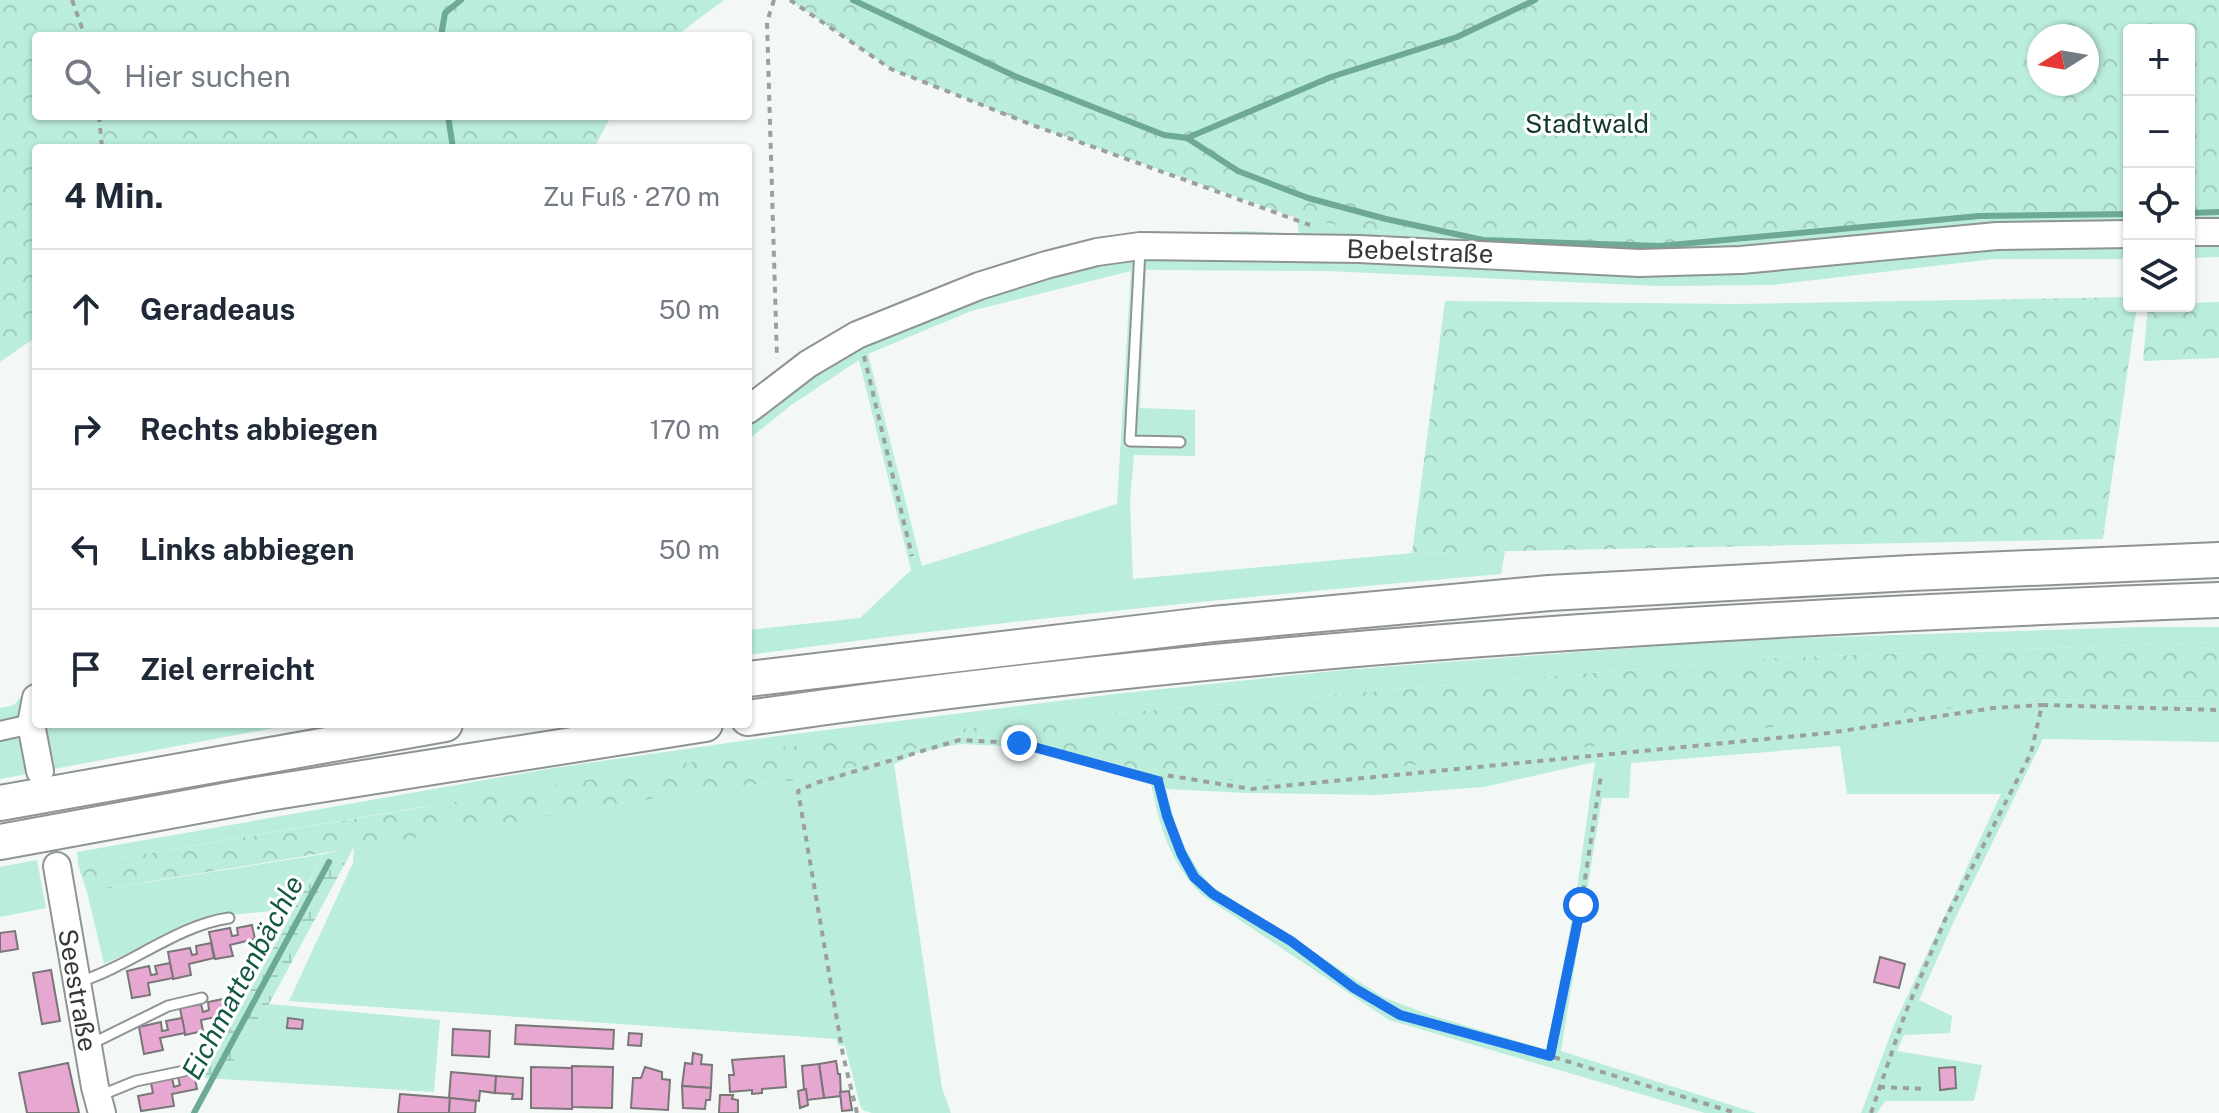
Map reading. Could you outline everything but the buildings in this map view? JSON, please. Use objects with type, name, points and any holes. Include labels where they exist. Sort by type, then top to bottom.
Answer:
[{"type":"highway","points":[[752,679],[1197,626],[1549,593],[2219,560]]},
{"type":"highway","points":[[752,718],[1215,661],[1557,632],[1907,612],[2219,600]]},
{"type":"highway","points":[[0,803],[422,728]]},
{"type":"highway","points":[[0,842],[368,776],[679,728]]},
{"type":"street","points":[[2195,232],[2219,232]]},
{"type":"street","name":"Bebelstraße","points":[[752,407],[808,364],[857,335],[979,286],[1097,252],[1140,246],[1359,249],[1639,263],[1741,260],[1997,236],[2123,234]]},
{"type":"street","points":[[32,719],[40,771]]},
{"type":"street","points":[[0,731],[31,724]]},
{"type":"street","name":"Seestraße","points":[[57,866],[100,1105]]},
{"type":"lane","points":[[1140,246],[1130,441],[1180,442]]},
{"type":"lane","points":[[77,982],[98,976],[190,928],[211,920],[229,918]]},
{"type":"lane","points":[[89,1044],[168,1006],[202,998]]},
{"type":"lane","points":[[100,1105],[136,1081],[184,1071]]},
{"type":"path","points":[[72,0],[84,32]]},
{"type":"path","points":[[774,0],[767,22],[776,347],[780,385]]},
{"type":"path","points":[[790,0],[891,69],[1035,126],[1297,218],[1322,230]]},
{"type":"path","points":[[99,120],[102,144]]},
{"type":"path","points":[[857,335],[912,556]]},
{"type":"path","points":[[1871,1113],[1905,1014],[1945,920],[2031,753],[2042,705]]},
{"type":"path","points":[[1158,781],[1165,775],[1251,789],[1828,733],[1994,708],[2042,705],[2219,710]]},
{"type":"path","points":[[857,1113],[843,1055],[798,791],[959,740],[1019,743],[1158,781]]},
{"type":"path","points":[[1550,1056],[1581,905],[1601,775]]},
{"type":"path","points":[[1158,781],[1167,816],[1194,877],[1213,894],[1291,941],[1354,988],[1400,1015],[1550,1056],[1736,1113]]},
{"type":"path","points":[[1879,1087],[1924,1089]]},
{"type":"green space","points":[[0,0],[724,0],[681,32],[32,32],[32,120],[609,120],[596,144],[32,144],[32,340],[0,362]]},
{"type":"green space","name":"Stadtwald","points":[[790,0],[2219,0],[2219,212],[2195,213],[2195,24],[2123,24],[2123,214],[1979,216],[1641,248],[1504,242],[1370,231],[1297,218],[1035,126],[891,69]]},
{"type":"green space","points":[[2219,212],[2219,257],[2195,258],[2195,213]]},
{"type":"green space","points":[[2123,214],[2123,259],[1994,259],[1772,285],[1659,286],[1326,271],[1146,270],[1140,408],[1195,410],[1195,456],[1134,455],[1130,501],[1133,579],[1412,553],[1505,551],[1501,574],[1124,610],[752,654],[752,630],[860,618],[911,570],[859,360],[790,406],[752,437],[752,388],[834,333],[900,301],[1052,248],[1104,237],[1247,231],[1299,234],[1297,218],[1370,231],[1504,242],[1641,248],[1979,216]],"holes":[[[1131,271],[1117,504],[922,566],[868,354],[971,311]]]},
{"type":"green space","points":[[2123,297],[2123,312],[2136,312],[2103,539],[1412,553],[1445,301],[1736,304]]},
{"type":"green space","points":[[2219,302],[2219,358],[2143,361],[2147,312],[2195,312],[2195,303]]},
{"type":"green space","points":[[2219,627],[2219,642],[1771,658],[1117,713],[422,807],[78,865],[77,852],[553,768],[770,737],[1115,694],[1343,670],[1737,640]]},
{"type":"green space","points":[[2219,642],[2219,702],[2039,699],[1253,782],[1159,774],[1019,740],[957,736],[851,768],[790,781],[710,789],[87,892],[78,865],[778,748],[1117,713],[1771,658]]},
{"type":"green space","points":[[32,683],[32,728],[274,728],[0,779],[0,708],[14,705]]},
{"type":"green space","points":[[2039,699],[2219,702],[2219,742],[2043,739],[1919,1000],[1952,1016],[1950,1033],[1904,1035],[1897,1051],[1982,1065],[1974,1101],[1885,1101],[1877,1113],[1861,1113],[1894,1025],[2001,794],[1847,794],[1840,746],[1631,763],[1629,798],[1602,798],[1561,1051],[1756,1113],[1705,1113],[1389,1020],[1202,895],[1181,869],[1168,843],[1151,783],[1021,747],[960,744],[920,752],[894,764],[942,1088],[951,1113],[872,1113],[863,1110],[845,1046],[838,1045],[836,1039],[289,1001],[353,863],[354,847],[710,789],[790,781],[851,768],[957,736],[1019,740],[1159,774]],"holes":[[[1595,762],[1575,903],[1547,1050],[1427,1014],[1383,997],[1213,887],[1189,854],[1166,789],[1377,795],[1484,787]]]},
{"type":"green space","points":[[354,847],[269,1004],[222,1079],[203,1078],[324,854]]},
{"type":"green space","points":[[324,854],[293,909],[230,915],[188,926],[104,964],[87,892]]},
{"type":"green space","points":[[37,860],[46,908],[0,917],[0,867]]},
{"type":"green space","points":[[269,1004],[440,1020],[434,1092],[222,1079]]},
{"type":"waterway","name":"Eichmattenbächle","points":[[442,32],[445,13],[461,0]]},
{"type":"waterway","points":[[853,0],[1017,77],[1164,135],[1187,138],[1331,77],[1457,37],[1535,0]]},
{"type":"waterway","name":"Eichmattenbächle","points":[[449,120],[452,144]]},
{"type":"waterway","points":[[1187,138],[1238,171],[1308,198],[1483,240],[1660,246],[1979,216],[2123,214]]},
{"type":"waterway","points":[[2195,213],[2219,212]]},
{"type":"waterway","name":"Eichmattenbächle","points":[[194,1113],[329,862]]},
{"type":"route","points":[[1019,743],[1158,781],[1181,853],[1194,877],[1213,894],[1291,941],[1354,988],[1400,1015],[1432,1026],[1550,1056],[1581,905]]}]
